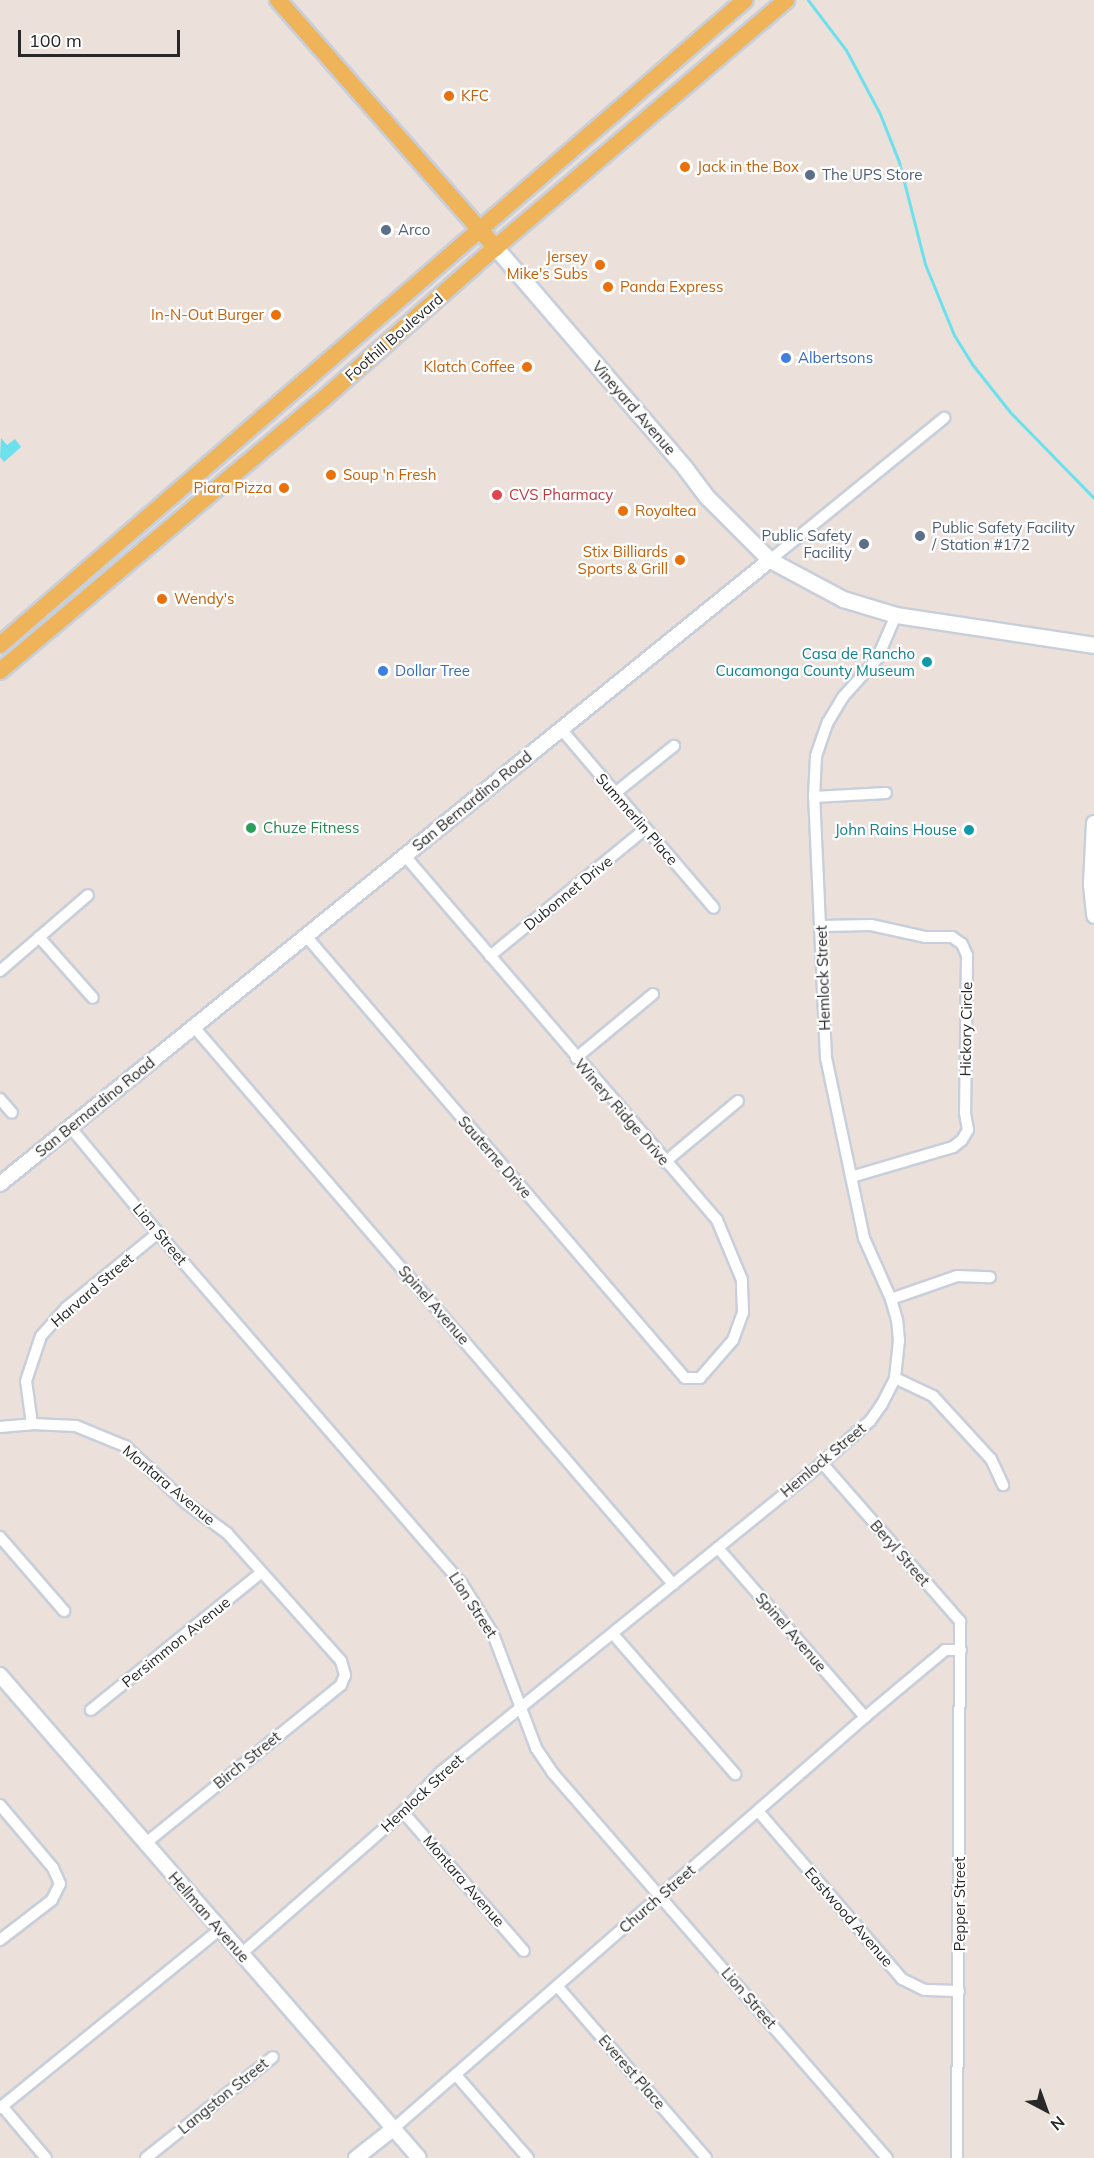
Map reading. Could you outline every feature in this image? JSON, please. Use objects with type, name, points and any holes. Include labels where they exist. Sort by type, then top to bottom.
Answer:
[{"type":"main road","name":"Vineyard Avenue","points":[[278,0],[686,468],[707,497],[771,560],[843,599],[896,615],[1094,645]]},
{"type":"main road","name":"Foothill Boulevard","points":[[0,645],[478,228],[745,0]]},
{"type":"main road","name":"Foothill Boulevard","points":[[0,671],[321,401],[786,0]]},
{"type":"street","name":"San Bernardino Road","points":[[0,1184],[944,418]]},
{"type":"street","name":"Hemlock Street","points":[[241,1954],[403,1812],[441,1772],[822,1463],[870,1421],[882,1404],[895,1378],[899,1341],[891,1299],[864,1238],[826,1058],[814,797],[816,756],[828,722],[843,698],[882,652],[896,615]]},
{"type":"street","name":"Summerlin Place","points":[[561,729],[614,794],[714,908]]},
{"type":"street","points":[[614,794],[674,746]]},
{"type":"street","points":[[814,797],[886,793]]},
{"type":"street","points":[[1094,824],[1091,885],[1094,916]]},
{"type":"street","name":"Dubonnet Drive","points":[[490,956],[645,829]]},
{"type":"street","name":"Winery Ridge Drive","points":[[405,856],[717,1220],[742,1280],[743,1313],[733,1340],[700,1378],[685,1378]]},
{"type":"street","points":[[0,971],[88,895]]},
{"type":"street","name":"Hickory Circle","points":[[821,926],[871,925],[925,938],[952,937],[962,944],[967,955],[965,1113],[968,1130],[962,1140],[953,1147],[851,1177]]},
{"type":"street","name":"Sauterne Drive","points":[[306,936],[685,1378]]},
{"type":"street","points":[[39,937],[93,998]]},
{"type":"street","points":[[576,1058],[653,994]]},
{"type":"street","name":"Spinel Avenue","points":[[194,1027],[673,1584]]},
{"type":"street","points":[[0,1099],[12,1113]]},
{"type":"street","points":[[665,1162],[738,1101]]},
{"type":"street","name":"Lion Street","points":[[70,1127],[158,1233],[462,1584],[494,1634],[536,1748],[552,1772],[887,2158]]},
{"type":"street","name":"Harvard Street","points":[[32,1424],[26,1381],[41,1336],[66,1308],[158,1233]]},
{"type":"street","points":[[891,1299],[957,1276],[990,1277]]},
{"type":"street","points":[[895,1378],[933,1396],[991,1459],[1003,1485]]},
{"type":"street","name":"Montara Avenue","points":[[0,1427],[32,1424],[76,1426],[125,1446],[186,1503],[227,1533],[341,1661],[345,1675]]},
{"type":"street","name":"Beryl Street","points":[[822,1463],[960,1621],[961,1650]]},
{"type":"street","points":[[0,1537],[64,1611]]},
{"type":"street","name":"Spinel Avenue","points":[[718,1548],[865,1717]]},
{"type":"street","name":"Persimmon Avenue","points":[[91,1710],[261,1573]]},
{"type":"street","points":[[613,1634],[735,1774]]},
{"type":"street","name":"Church Street","points":[[356,2158],[558,1987],[865,1717],[945,1650],[961,1650]]},
{"type":"street","name":"Pepper Street","points":[[957,2158],[961,1650]]},
{"type":"street","name":"Hellman Avenue","points":[[0,1675],[419,2158]]},
{"type":"street","name":"Birch Street","points":[[146,1843],[341,1685],[345,1675]]},
{"type":"street","points":[[0,1805],[53,1868],[60,1884],[52,1900],[0,1940]]},
{"type":"street","name":"Eastwood Avenue","points":[[758,1810],[902,1978],[925,1990],[959,1991]]},
{"type":"street","name":"Montara Avenue","points":[[403,1812],[524,1951]]},
{"type":"street","points":[[46,2158],[1,2107],[220,1929]]},
{"type":"street","name":"Everest Place","points":[[558,1987],[706,2158]]},
{"type":"street","name":"Langston Street","points":[[146,2158],[273,2057]]},
{"type":"street","points":[[456,2075],[528,2158]]},
{"type":"water","points":[[1,438],[7,445],[15,439],[21,447],[4,462],[0,457]]},
{"type":"waterway","points":[[808,0],[846,50],[880,114],[899,162],[925,264],[954,335],[972,364],[1010,412],[1094,498]]},
{"type":"place","name":"KFC","points":[[449,96]]},
{"type":"place","name":"Jack in the Box","points":[[685,167]]},
{"type":"place","name":"The UPS Store","points":[[810,175]]},
{"type":"place","name":"Arco","points":[[386,230]]},
{"type":"place","name":"Jersey Mike's Subs","points":[[600,265]]},
{"type":"place","name":"Panda Express","points":[[608,287]]},
{"type":"place","name":"In-N-Out Burger","points":[[276,315]]},
{"type":"place","name":"Albertsons","points":[[786,358]]},
{"type":"place","name":"Klatch Coffee","points":[[527,367]]},
{"type":"place","name":"Soup 'n Fresh","points":[[331,475]]},
{"type":"place","name":"Piara Pizza","points":[[284,488]]},
{"type":"place","name":"CVS Pharmacy","points":[[497,495]]},
{"type":"place","name":"Royaltea","points":[[623,511]]},
{"type":"place","name":"Public Safety Facility / Station #172","points":[[920,536]]},
{"type":"place","name":"Public Safety Facility","points":[[864,544]]},
{"type":"place","name":"Stix Billiards Sports & Grill","points":[[680,560]]},
{"type":"place","name":"Wendy's","points":[[162,599]]},
{"type":"place","name":"Casa de Rancho Cucamonga County Museum","points":[[927,662]]},
{"type":"place","name":"Dollar Tree","points":[[383,671]]},
{"type":"place","name":"Chuze Fitness","points":[[251,828]]},
{"type":"place","name":"John Rains House","points":[[969,830]]}]
